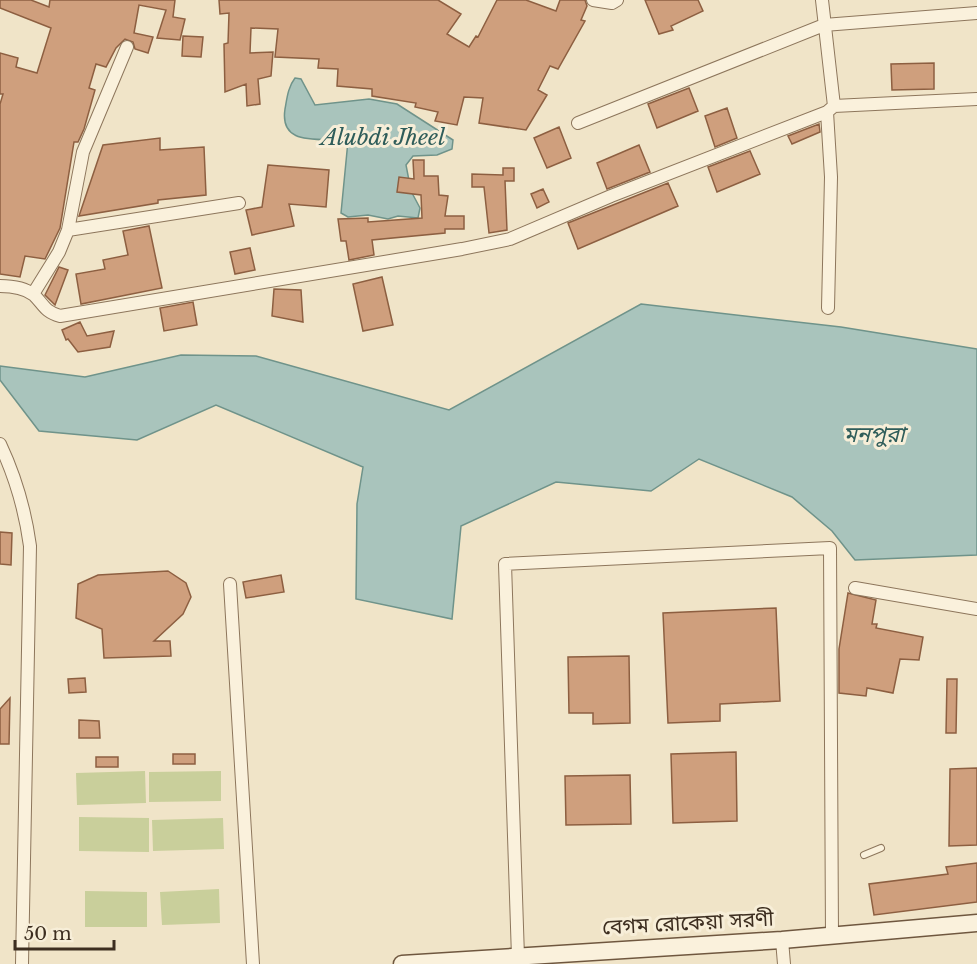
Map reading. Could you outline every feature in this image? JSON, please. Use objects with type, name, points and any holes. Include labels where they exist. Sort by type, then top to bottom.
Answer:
[{"type":"street","points":[[594,0],[612,3],[616,0]]},
{"type":"street","points":[[822,0],[831,109],[828,308]]},
{"type":"street","points":[[578,123],[824,25],[977,13]]},
{"type":"street","points":[[33,294],[59,252],[68,230],[83,152],[127,47]]},
{"type":"street","points":[[0,286],[13,286],[33,294],[47,313],[60,316],[510,239],[831,109],[977,99]]},
{"type":"street","points":[[68,230],[239,203]]},
{"type":"street","points":[[0,444],[16,478],[26,516],[30,546],[22,964]]},
{"type":"street","points":[[518,957],[505,564],[830,548],[832,936]]},
{"type":"street","points":[[230,584],[253,964]]},
{"type":"street","points":[[855,588],[977,609]]},
{"type":"street","name":"বেগম রোকেয়া সরণী","points":[[402,964],[448,963],[782,940],[977,923]]},
{"type":"street","points":[[782,940],[784,964]]},
{"type":"lane","points":[[864,855],[881,848]]},
{"type":"green space","points":[[145,771],[146,803],[77,805],[76,773]]},
{"type":"green space","points":[[221,771],[221,801],[149,802],[149,772]]},
{"type":"green space","points":[[79,817],[149,818],[149,852],[79,851]]},
{"type":"green space","points":[[223,818],[224,849],[153,851],[152,820]]},
{"type":"green space","points":[[219,889],[220,923],[162,925],[160,892]]},
{"type":"green space","points":[[85,891],[147,892],[147,927],[85,927]]},
{"type":"water","name":"Alubdi Jheel","points":[[295,78],[301,79],[315,105],[369,99],[397,104],[453,140],[452,149],[437,155],[413,156],[406,165],[411,191],[420,208],[418,218],[398,216],[388,219],[368,215],[348,217],[341,213],[348,141],[304,138],[289,130],[285,121],[285,109],[289,89]]},
{"type":"water","name":"মনপুরা","points":[[641,304],[841,327],[977,349],[977,555],[855,560],[832,531],[792,497],[699,459],[651,491],[556,482],[461,526],[452,619],[356,599],[357,504],[363,467],[216,405],[137,440],[39,431],[0,380],[0,366],[85,377],[181,355],[256,356],[449,410]]},
{"type":"building","points":[[0,0],[31,0],[49,7],[50,0],[175,0],[173,17],[185,19],[180,40],[157,38],[166,10],[139,5],[134,33],[153,37],[148,53],[135,49],[133,42],[125,39],[116,48],[106,67],[96,64],[89,88],[95,90],[84,129],[78,142],[74,142],[60,228],[45,259],[25,256],[20,277],[0,274],[0,104],[3,94],[0,94],[0,53],[18,58],[16,67],[37,73],[51,28],[0,8]]},
{"type":"building","points":[[219,0],[438,0],[461,14],[447,34],[469,47],[476,36],[478,37],[497,0],[526,0],[556,11],[560,0],[585,0],[587,6],[581,20],[585,21],[558,69],[550,66],[538,90],[547,95],[526,130],[479,123],[483,98],[464,97],[457,125],[435,121],[438,112],[415,107],[416,103],[372,96],[372,89],[337,86],[338,69],[318,68],[319,59],[275,57],[278,29],[251,28],[250,53],[273,52],[271,76],[258,79],[260,104],[247,106],[246,84],[225,92],[224,44],[228,43],[229,13],[220,14]]},
{"type":"building","points":[[645,0],[698,0],[703,11],[671,26],[673,30],[659,34]]},
{"type":"building","points":[[183,36],[203,37],[201,57],[182,56]]},
{"type":"building","points":[[934,63],[934,89],[892,90],[891,64]]},
{"type":"building","points":[[689,88],[698,111],[657,128],[648,104]]},
{"type":"building","points":[[727,108],[737,138],[715,147],[705,116]]},
{"type":"building","points":[[819,124],[820,132],[792,144],[788,136]]},
{"type":"building","points":[[559,127],[571,158],[547,168],[534,138]]},
{"type":"building","points":[[160,138],[160,150],[204,147],[206,195],[158,200],[158,203],[79,216],[103,145]]},
{"type":"building","points":[[639,145],[650,172],[607,189],[597,163]]},
{"type":"building","points":[[750,151],[760,174],[717,192],[708,167]]},
{"type":"building","points":[[413,160],[424,160],[424,176],[438,176],[439,195],[448,196],[445,216],[464,216],[464,229],[445,229],[445,233],[372,240],[374,255],[349,260],[346,241],[341,241],[338,219],[368,218],[368,222],[422,218],[421,195],[397,192],[399,177],[414,179]]},
{"type":"building","points":[[268,165],[329,170],[326,207],[289,204],[294,226],[252,235],[246,210],[262,207]]},
{"type":"building","points":[[503,168],[514,168],[514,181],[505,181],[507,230],[489,233],[484,187],[472,187],[472,174],[503,175]]},
{"type":"building","points":[[668,183],[678,206],[578,249],[568,223]]},
{"type":"building","points":[[543,189],[549,202],[537,208],[531,194]]},
{"type":"building","points":[[149,226],[162,288],[81,304],[76,274],[105,269],[103,260],[128,255],[123,231]]},
{"type":"building","points":[[250,248],[255,270],[235,274],[230,252]]},
{"type":"building","points":[[59,267],[68,270],[55,305],[45,295]]},
{"type":"building","points":[[382,277],[393,325],[363,331],[353,284]]},
{"type":"building","points":[[274,289],[301,290],[303,322],[272,316]]},
{"type":"building","points":[[193,302],[197,325],[164,331],[160,308]]},
{"type":"building","points":[[80,322],[87,336],[114,331],[110,347],[78,352],[68,339],[66,340],[62,330]]},
{"type":"building","points":[[0,532],[12,533],[11,565],[0,564]]},
{"type":"building","points":[[168,571],[186,583],[191,597],[183,614],[154,641],[170,641],[171,656],[104,658],[102,629],[76,618],[78,584],[98,575]]},
{"type":"building","points":[[281,575],[284,592],[246,598],[243,582]]},
{"type":"building","points":[[848,593],[876,600],[872,624],[877,624],[876,628],[923,637],[919,660],[900,659],[893,693],[867,688],[866,696],[839,693],[839,649]]},
{"type":"building","points":[[776,608],[780,701],[720,704],[720,721],[668,723],[663,613]]},
{"type":"building","points":[[629,656],[630,723],[593,724],[593,713],[569,713],[568,657]]},
{"type":"building","points":[[85,678],[86,692],[69,693],[68,679]]},
{"type":"building","points":[[947,679],[957,679],[956,733],[946,733]]},
{"type":"building","points":[[10,698],[9,744],[0,744],[0,709]]},
{"type":"building","points":[[79,720],[99,721],[100,738],[79,738]]},
{"type":"building","points":[[736,752],[737,821],[673,823],[671,754]]},
{"type":"building","points":[[173,754],[195,754],[195,764],[173,764]]},
{"type":"building","points":[[96,757],[118,757],[118,767],[96,767]]},
{"type":"building","points":[[977,768],[977,845],[949,846],[950,769]]},
{"type":"building","points":[[630,775],[631,824],[566,825],[565,776]]},
{"type":"building","points":[[977,863],[977,902],[874,915],[869,884],[948,874],[946,867]]}]
